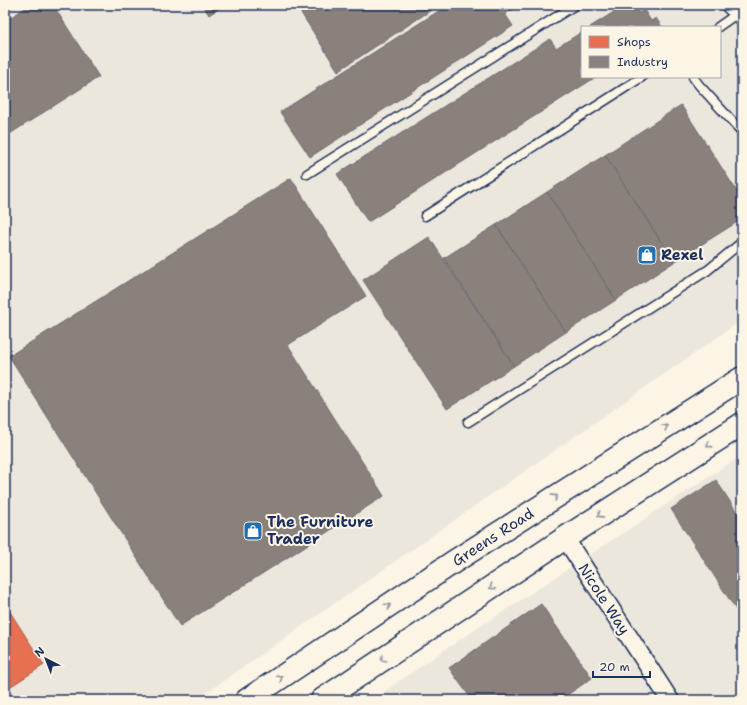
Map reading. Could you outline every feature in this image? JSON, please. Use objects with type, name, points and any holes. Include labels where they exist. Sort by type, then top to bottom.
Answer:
[{"type":"main road","name":"Greens Road","points":[[247,700],[455,561],[742,378]]},
{"type":"main road","points":[[322,700],[565,538],[742,424]]},
{"type":"street","name":"Nicole Way","points":[[565,538],[670,700]]},
{"type":"lane","points":[[307,174],[575,5]]},
{"type":"lane","points":[[719,26],[737,11]]},
{"type":"lane","points":[[425,216],[640,78]]},
{"type":"lane","points":[[694,78],[742,132]]},
{"type":"lane","points":[[468,422],[708,270],[742,242]]},
{"type":"shaded area","points":[[5,5],[742,5],[742,320],[196,700],[5,700]]},
{"type":"shaded area","points":[[742,455],[742,700],[372,700],[440,653]]},
{"type":"building: Shops","points":[[5,604],[44,665],[5,690]]},
{"type":"building: Industry","points":[[30,5],[53,5],[99,77],[5,137],[5,21]]},
{"type":"building: Industry","points":[[203,5],[224,5],[209,15]]},
{"type":"building: Industry","points":[[296,5],[439,5],[338,71]]},
{"type":"building: Industry","points":[[448,5],[520,5],[505,14],[513,26],[310,157],[280,112]]},
{"type":"building: Industry","points":[[625,5],[634,5],[639,13],[644,10],[651,21],[656,18],[661,26],[592,26]]},
{"type":"building: Industry","points":[[581,33],[581,78],[594,78],[368,222],[337,174],[550,39],[556,48]]},
{"type":"building: Industry","points":[[681,105],[742,199],[742,219],[674,262],[605,155]]},
{"type":"building: Industry","points":[[605,155],[674,262],[616,300],[547,192]]},
{"type":"building: Industry","points":[[291,178],[366,296],[288,345],[384,496],[180,626],[9,356]]},
{"type":"building: Industry","points":[[547,192],[616,300],[566,332],[496,225]]},
{"type":"building: Industry","points":[[496,225],[566,332],[514,366],[444,258]]},
{"type":"building: Industry","points":[[429,237],[514,366],[447,409],[363,280]]},
{"type":"building: Industry","points":[[716,480],[742,520],[742,619],[671,509]]},
{"type":"building: Industry","points":[[541,604],[592,678],[560,700],[472,700],[449,668]]},
{"type":"place","name":"Rexel","points":[[647,255]]},
{"type":"place","name":"The Furniture Trader","points":[[253,531]]}]
